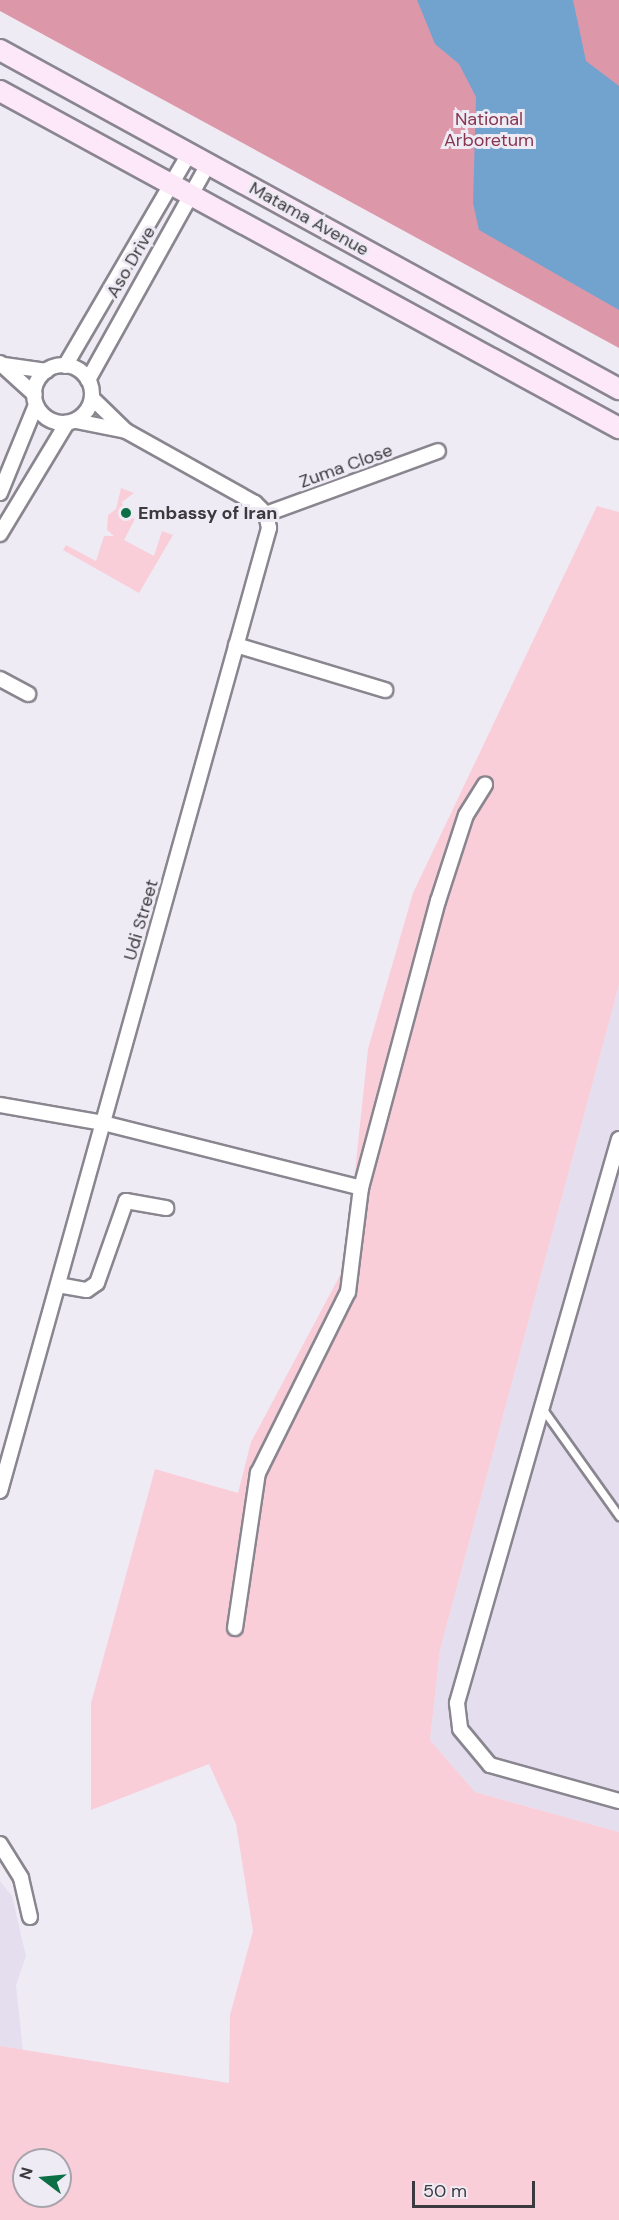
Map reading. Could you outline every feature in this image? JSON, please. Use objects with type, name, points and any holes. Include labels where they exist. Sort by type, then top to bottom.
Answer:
[{"type":"main road","name":"Matama Avenue","points":[[0,50],[619,388]]},
{"type":"main road","name":"Matama Avenue","points":[[0,90],[619,428]]},
{"type":"street","name":"Aso Drive","points":[[65,366],[189,154]]},
{"type":"street","name":"Aso Drive","points":[[88,380],[208,164]]},
{"type":"street","points":[[2,364],[47,370],[65,366],[88,380],[92,398],[126,431],[220,481],[266,514]]},
{"type":"street","points":[[2,364],[35,400],[48,419],[126,431]]},
{"type":"street","points":[[0,493],[47,370]]},
{"type":"street","points":[[0,534],[71,422],[92,398]]},
{"type":"street","name":"Zuma Close","points":[[266,514],[438,451]]},
{"type":"street","name":"Udi Street","points":[[0,1491],[269,528],[266,514]]},
{"type":"street","points":[[236,645],[385,690]]},
{"type":"street","points":[[0,679],[28,694]]},
{"type":"street","points":[[235,1628],[258,1473],[348,1292],[361,1188],[438,901],[466,815],[485,785]]},
{"type":"street","points":[[0,1105],[103,1123],[361,1188]]},
{"type":"street","points":[[619,1138],[464,1669],[457,1703],[460,1729],[489,1765],[619,1800]]},
{"type":"street","points":[[57,1285],[87,1290],[97,1283],[126,1201],[166,1208]]},
{"type":"street","points":[[0,1844],[21,1878],[30,1917]]},
{"type":"lane","points":[[258,232],[266,245],[619,439]]},
{"type":"lane","points":[[541,1405],[619,1516]]},
{"type":"shaded area","points":[[121,488],[134,493],[122,502],[126,516],[135,519],[124,540],[154,556],[162,531],[173,535],[139,593],[63,550],[66,545],[96,561],[104,536],[114,536],[107,530],[108,515],[116,509]]},
{"type":"shaded area","points":[[597,506],[619,512],[619,985],[440,1650],[430,1740],[475,1792],[619,1832],[619,2220],[0,2220],[0,2046],[229,2083],[230,2015],[253,1931],[236,1824],[209,1764],[91,1810],[91,1703],[155,1469],[238,1493],[251,1442],[345,1266],[368,1049],[413,893]]},
{"type":"shaded area","points":[[619,985],[619,1832],[475,1792],[430,1740],[440,1650]]},
{"type":"shaded area","points":[[0,1881],[12,1896],[26,1956],[16,1985],[23,2051],[0,2046]]},
{"type":"green space","name":"National Arboretum","points":[[0,0],[619,0],[619,348],[0,11]]},
{"type":"water","points":[[417,0],[573,0],[586,61],[619,86],[619,310],[479,230],[473,203],[476,97],[459,64],[435,44]]},
{"type":"place","name":"Embassy of Iran","points":[[126,513]]}]
